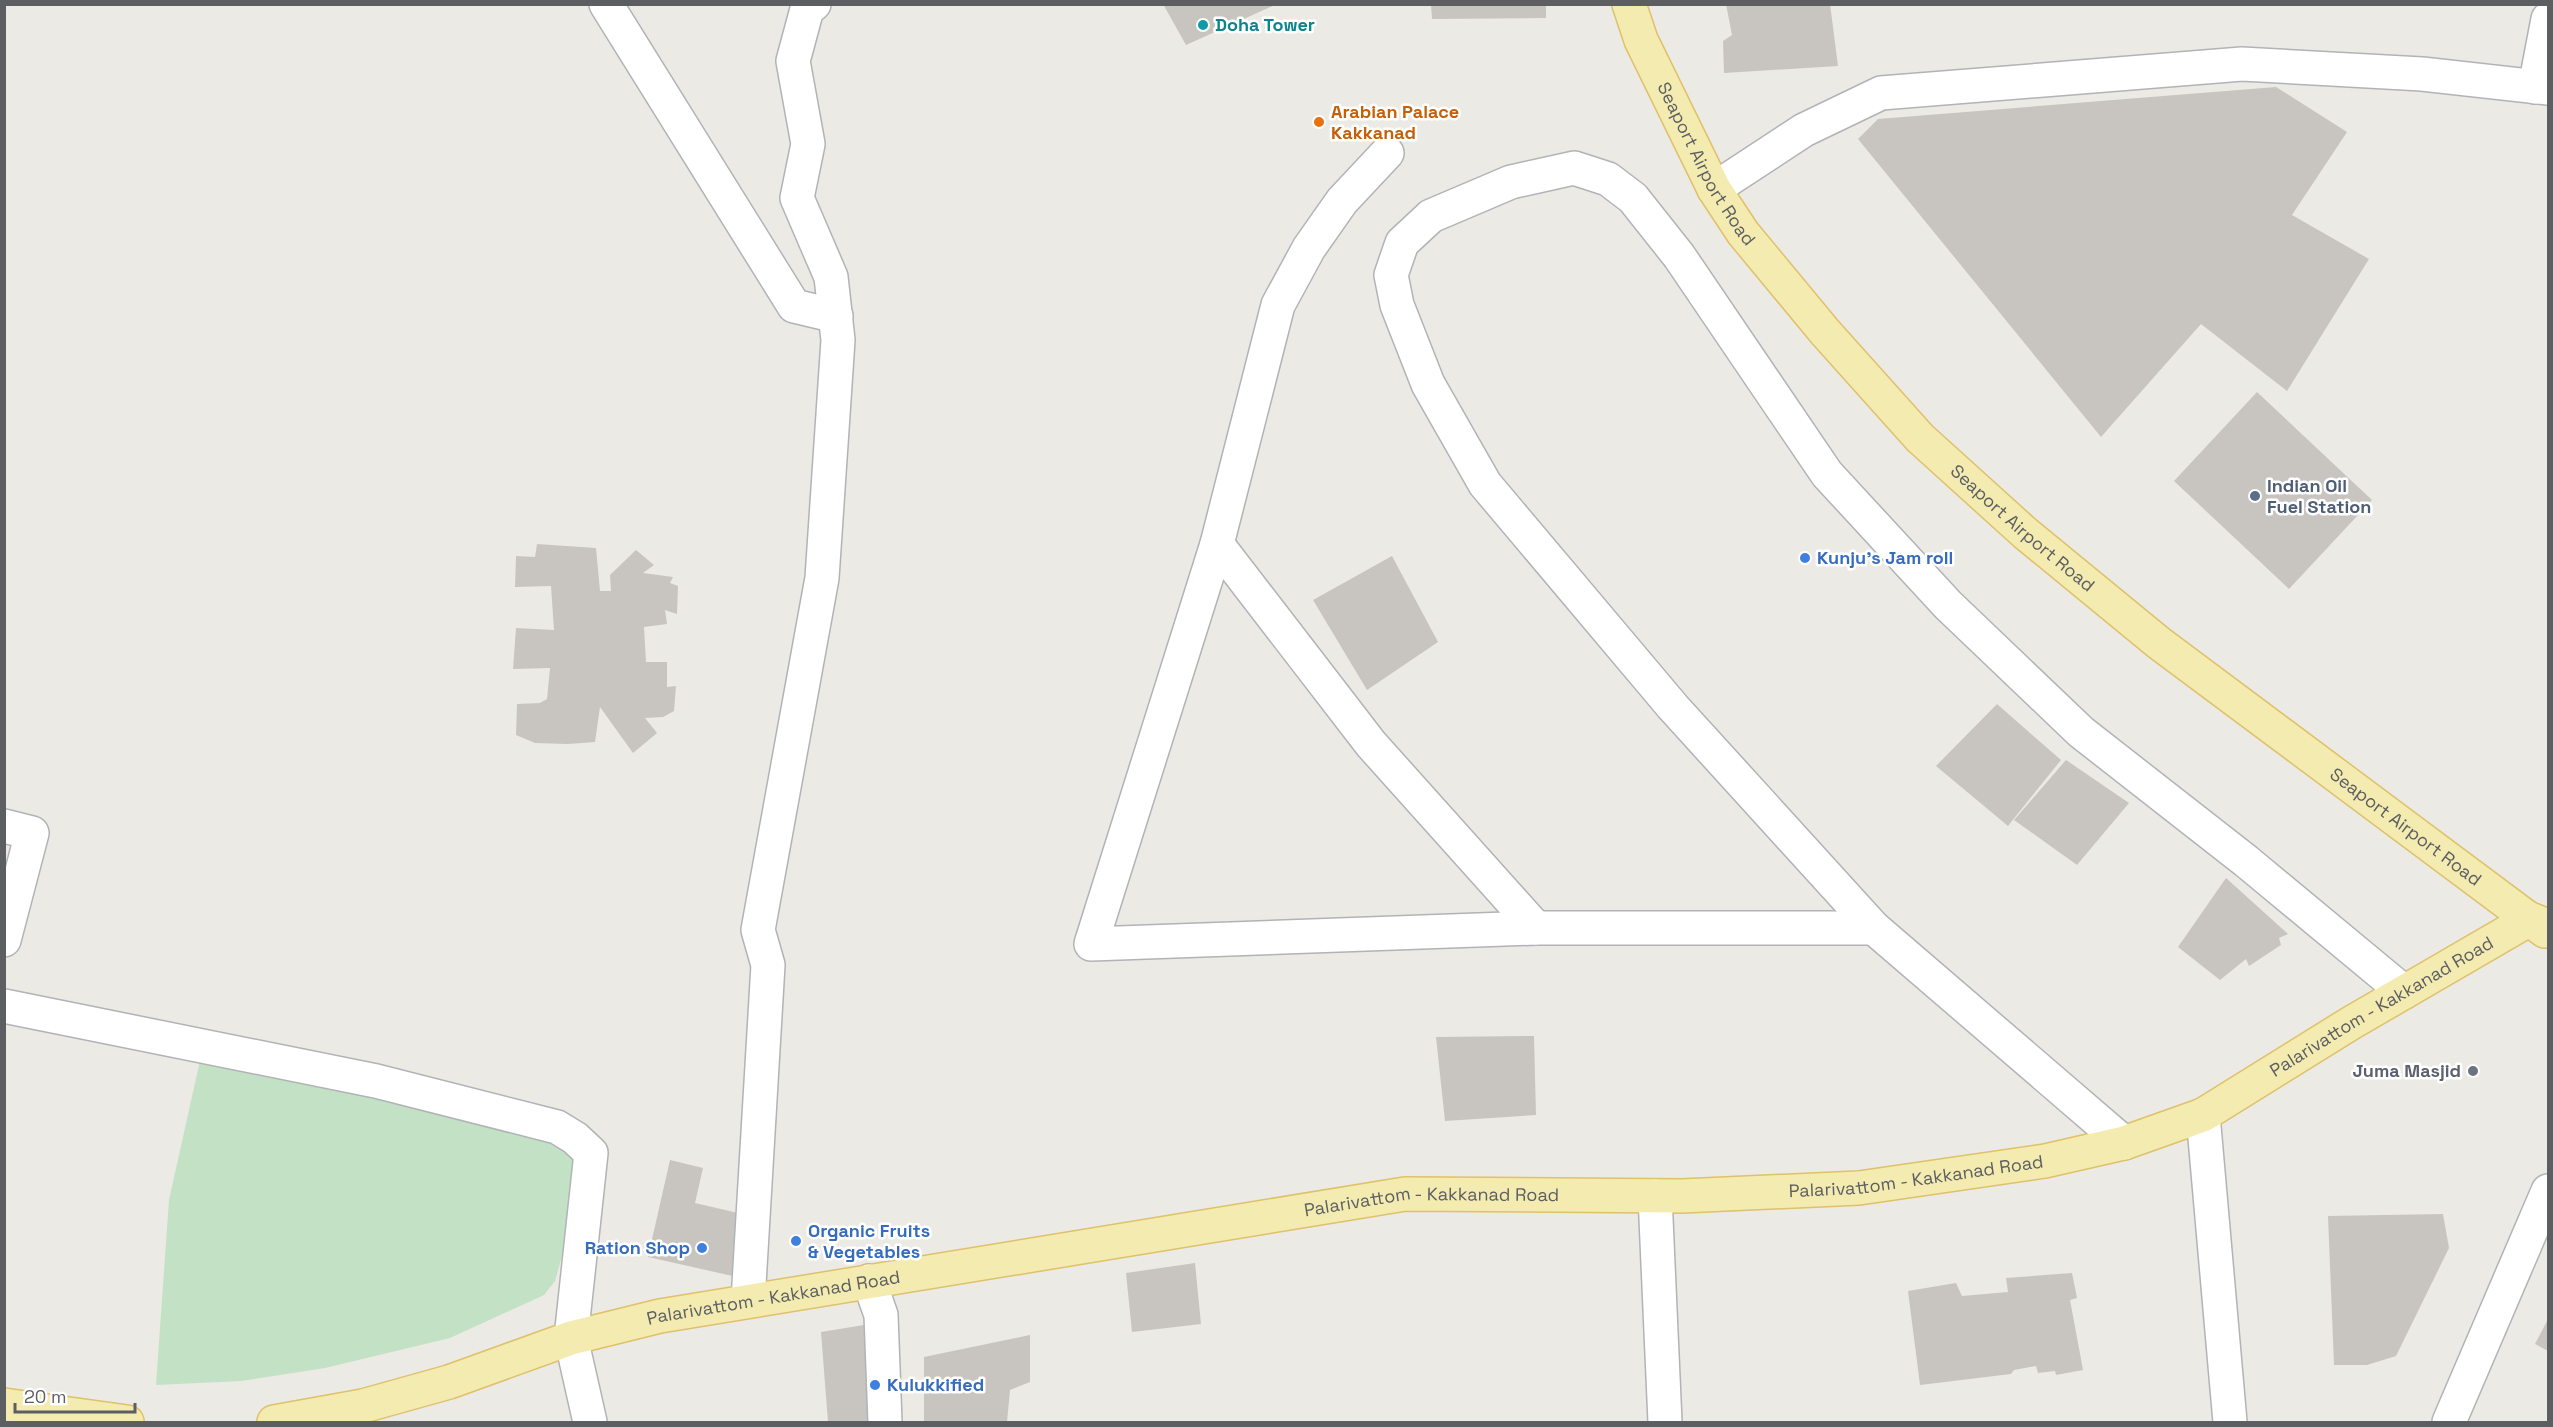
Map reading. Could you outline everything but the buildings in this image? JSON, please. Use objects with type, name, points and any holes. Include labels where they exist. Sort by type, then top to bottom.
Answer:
[{"type":"main road","name":"Seaport Airport Road","points":[[1629,4],[1641,40],[1714,189],[1743,232],[1802,305],[1920,438],[2025,533],[2159,643],[2542,926]]},
{"type":"main road","name":"Palarivattom - Kakkanad Road","points":[[273,1422],[363,1406],[449,1382],[571,1338],[660,1316],[1405,1194],[1654,1196],[1859,1188],[2045,1161],[2124,1143],[2203,1115],[2404,993],[2542,926]]},
{"type":"main road","points":[[4,1404],[127,1422]]},
{"type":"street","points":[[606,4],[794,306],[836,316]]},
{"type":"street","points":[[748,1301],[768,965],[758,930],[822,578],[838,340],[831,277],[797,198],[808,144],[793,61],[807,9],[814,4]]},
{"type":"street","points":[[1714,189],[1804,130],[1881,93],[2242,64],[2422,74],[2542,88],[2548,19]]},
{"type":"street","points":[[1387,153],[1342,201],[1309,248],[1278,304],[1217,544],[1091,944],[1536,928],[1874,928]]},
{"type":"street","points":[[2124,1143],[1874,928],[1673,707],[1485,484],[1428,384],[1396,305],[1391,275],[1402,243],[1431,216],[1511,182],[1574,168],[1608,179],[1634,198],[1679,256],[1827,474],[1948,605],[2081,732],[2246,861],[2404,993]]},
{"type":"street","points":[[1217,544],[1371,744],[1536,928]]},
{"type":"street","points":[[4,826],[32,833],[4,940]]},
{"type":"street","points":[[4,1006],[376,1081],[557,1127],[575,1138],[591,1153],[571,1338],[591,1422]]},
{"type":"street","points":[[2203,1115],[2230,1422]]},
{"type":"street","points":[[2449,1422],[2548,1191]]},
{"type":"street","points":[[1654,1196],[1665,1422]]},
{"type":"street","points":[[869,1281],[881,1315],[885,1422]]},
{"type":"green space","points":[[201,1056],[550,1136],[575,1156],[575,1209],[555,1281],[544,1295],[450,1338],[325,1368],[241,1381],[156,1385],[169,1200]]},
{"type":"place","name":"Doha Tower","points":[[1203,25]]},
{"type":"place","name":"Arabian Palace Kakkanad","points":[[1319,122]]},
{"type":"place","name":"Indian Oil Fuel Station","points":[[2255,496]]},
{"type":"place","name":"Kunju's Jam roll","points":[[1805,558]]},
{"type":"place","name":"Juma Masjid","points":[[2473,1071]]},
{"type":"place","name":"Organic Fruits & Vegetables","points":[[796,1241]]},
{"type":"place","name":"Ration Shop","points":[[702,1248]]},
{"type":"place","name":"Kulukkified","points":[[875,1385]]}]
